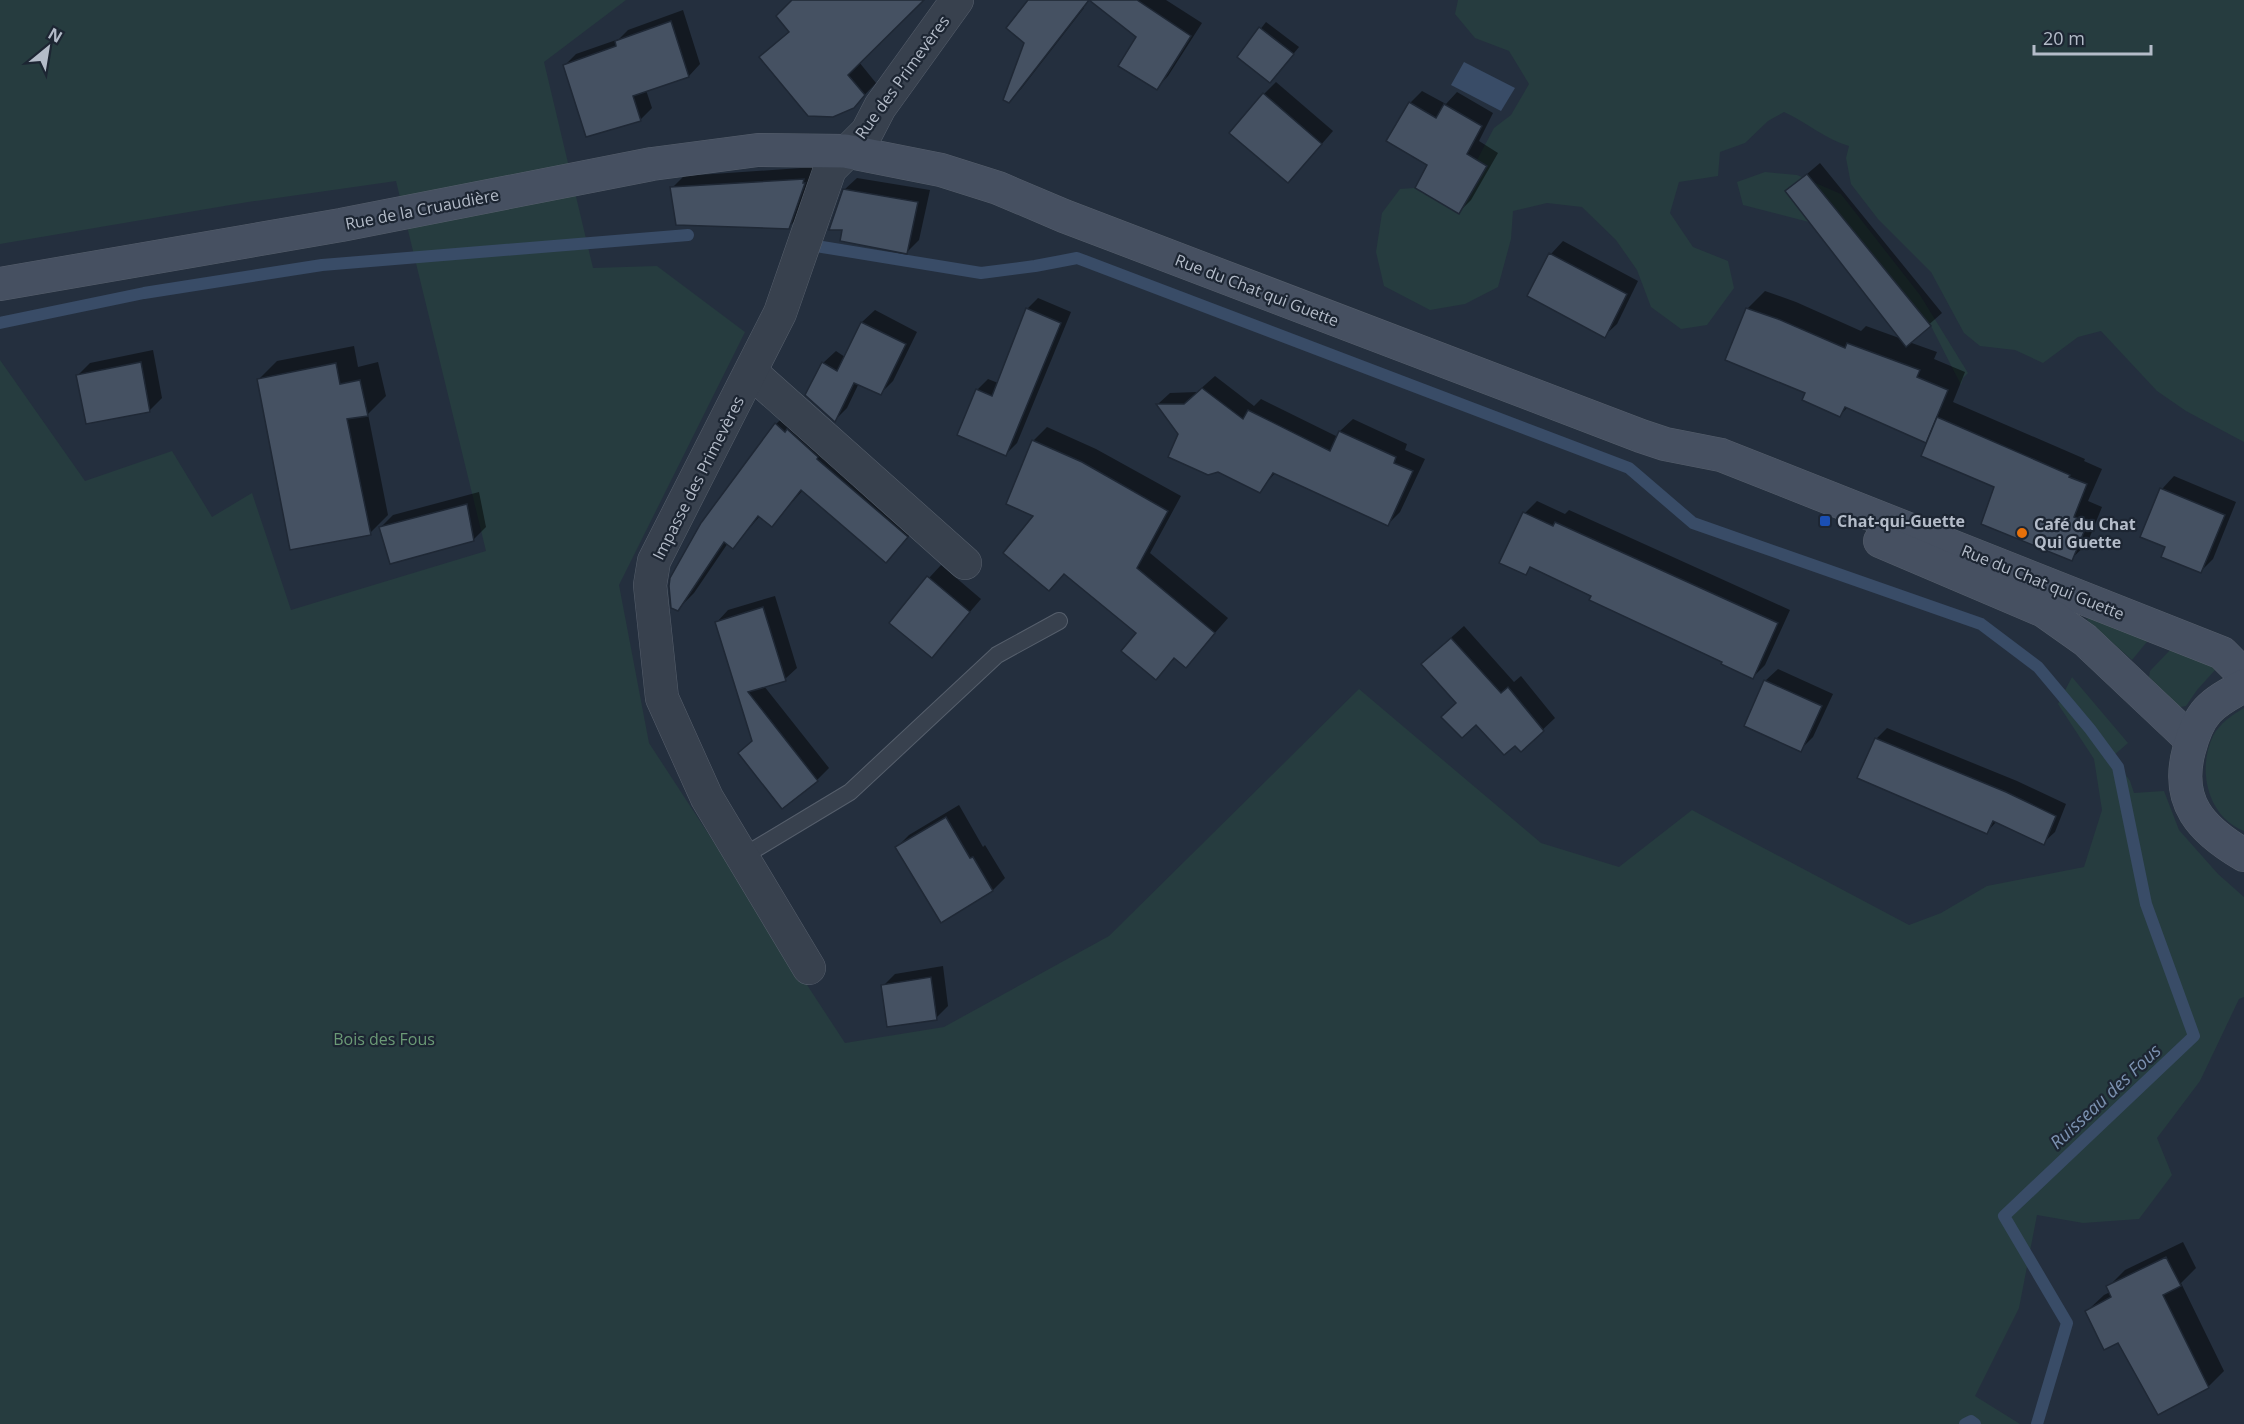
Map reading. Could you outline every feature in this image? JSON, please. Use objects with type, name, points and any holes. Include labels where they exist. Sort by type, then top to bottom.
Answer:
[{"type":"main road","name":"Rue de la Cruaudière","points":[[0,284],[353,222],[652,164],[758,150],[845,152]]},
{"type":"main road","name":"Rue du Chat qui Guette","points":[[845,152],[941,170],[998,188],[1064,216],[1665,444],[1715,472],[2044,611],[2085,640],[2191,740]]},
{"type":"main road","name":"Rue du Chat qui Guette","points":[[1665,444],[1721,455],[1960,548],[2222,653],[2244,675]]},
{"type":"main road","points":[[2244,686],[2219,699],[2200,717],[2184,768],[2186,797],[2201,821],[2221,842],[2244,855]]},
{"type":"street","name":"Rue des Primevères","points":[[845,152],[867,132],[880,107],[957,0]]},
{"type":"street","name":"Impasse des Primevères","points":[[809,968],[707,798],[662,698],[650,585],[654,561],[780,313],[830,169],[845,152]]},
{"type":"street","points":[[751,372],[964,564]]},
{"type":"lane","points":[[742,857],[850,792],[997,655],[1059,621]]},
{"type":"green space","name":"Bois des Fous","points":[[0,0],[626,0],[544,62],[593,268],[657,266],[745,332],[619,585],[649,743],[845,1043],[944,1027],[1109,936],[1359,689],[1541,843],[1619,867],[1692,810],[1909,925],[1941,913],[1987,886],[2084,867],[2102,810],[2094,759],[2058,704],[2072,677],[2128,743],[2113,756],[2130,781],[2134,793],[2164,791],[2179,830],[2218,874],[2244,897],[2244,997],[2239,999],[2200,1081],[2157,1138],[2172,1175],[2139,1219],[2083,1223],[2037,1215],[2019,1308],[1975,1396],[2020,1424],[0,1424],[0,360],[85,481],[172,451],[212,517],[252,493],[291,610],[486,551],[396,181],[248,202],[0,244]]},
{"type":"green space","points":[[1458,0],[2244,0],[2244,442],[2186,411],[2157,391],[2101,331],[2078,337],[2043,363],[2015,350],[1980,346],[1964,333],[1931,272],[1878,219],[1851,184],[1846,158],[1849,146],[1784,112],[1768,121],[1745,143],[1720,152],[1718,176],[1679,182],[1670,213],[1693,247],[1728,261],[1734,288],[1707,325],[1681,329],[1651,307],[1637,270],[1616,240],[1582,207],[1547,203],[1513,211],[1511,239],[1498,287],[1465,304],[1430,310],[1384,286],[1376,252],[1382,213],[1400,189],[1455,185],[1470,173],[1494,128],[1511,115],[1529,84],[1509,51],[1475,38],[1455,14]]},
{"type":"green space","points":[[1765,172],[1797,175],[1841,194],[1920,295],[1968,373],[1961,385],[1931,326],[1809,222],[1743,205],[1737,182]]},
{"type":"green space","points":[[2089,614],[2150,638],[2132,660],[2087,620]]},
{"type":"green space","points":[[2173,647],[2213,665],[2215,670],[2186,706],[2180,707],[2149,677],[2150,671]]},
{"type":"green space","points":[[2244,708],[2244,831],[2221,815],[2214,803],[2206,777],[2206,763],[2208,749],[2216,731]]},
{"type":"water","points":[[1464,62],[1515,88],[1501,111],[1451,85]]},
{"type":"building","points":[[792,0],[924,0],[848,75],[865,95],[854,108],[833,117],[808,116],[759,57],[789,32],[776,16]]},
{"type":"building","points":[[1028,0],[1089,0],[1009,103],[1003,100],[1024,43],[1006,28]]},
{"type":"building","points":[[1089,0],[1137,0],[1191,36],[1157,90],[1118,66],[1136,37]]},
{"type":"building","points":[[671,21],[689,77],[633,96],[641,121],[586,137],[563,65],[616,46],[615,41]]},
{"type":"building","points":[[1259,27],[1294,54],[1270,83],[1237,57]]},
{"type":"building","points":[[1263,93],[1322,144],[1288,183],[1229,133]]},
{"type":"building","points":[[1409,102],[1436,118],[1444,104],[1482,126],[1467,154],[1487,166],[1459,214],[1415,188],[1427,165],[1386,141]]},
{"type":"building","points":[[1807,174],[1931,326],[1906,347],[1785,191]]},
{"type":"building","points":[[804,179],[803,183],[805,183],[789,229],[676,225],[670,187]]},
{"type":"building","points":[[843,189],[918,202],[907,254],[840,241],[842,230],[829,230]]},
{"type":"building","points":[[1549,253],[1627,294],[1605,338],[1527,296]]},
{"type":"building","points":[[1026,308],[1061,323],[1006,456],[957,435],[976,389],[992,396]]},
{"type":"building","points":[[1746,308],[1845,348],[1847,343],[1920,370],[1917,377],[1948,390],[1926,443],[1845,407],[1840,417],[1802,400],[1805,393],[1725,360]]},
{"type":"building","points":[[861,322],[906,344],[881,395],[854,383],[835,422],[805,395],[822,362],[837,371]]},
{"type":"building","points":[[141,362],[150,412],[86,424],[76,375]]},
{"type":"building","points":[[336,363],[340,384],[360,380],[368,416],[347,419],[371,535],[290,550],[257,379]]},
{"type":"building","points":[[1202,388],[1243,419],[1248,410],[1330,451],[1339,431],[1396,457],[1394,463],[1413,471],[1388,526],[1273,473],[1260,493],[1218,472],[1208,475],[1168,457],[1178,434],[1156,404],[1184,404]]},
{"type":"building","points":[[1937,417],[2087,484],[2074,517],[2088,522],[2072,561],[1981,524],[1994,487],[1921,456]]},
{"type":"building","points":[[775,423],[785,432],[787,429],[818,457],[817,459],[908,537],[886,563],[801,490],[772,527],[758,516],[733,549],[724,542],[678,611],[671,608],[670,578],[701,523]]},
{"type":"building","points":[[1032,440],[1082,462],[1168,511],[1137,568],[1215,633],[1186,668],[1174,658],[1156,680],[1121,651],[1136,633],[1064,574],[1049,591],[1003,553],[1033,516],[1006,504]]},
{"type":"building","points":[[2160,488],[2225,515],[2201,573],[2161,557],[2165,547],[2140,537]]},
{"type":"building","points":[[467,504],[474,541],[390,564],[379,527]]},
{"type":"building","points":[[1523,512],[1553,526],[1555,522],[1778,623],[1753,679],[1721,664],[1722,662],[1589,600],[1591,596],[1530,567],[1526,575],[1499,563]]},
{"type":"building","points":[[927,576],[970,612],[932,658],[889,623]]},
{"type":"building","points":[[763,607],[786,681],[748,692],[818,781],[782,809],[738,753],[752,741],[715,622]]},
{"type":"building","points":[[1451,638],[1501,693],[1508,687],[1544,731],[1521,752],[1515,746],[1504,755],[1476,725],[1462,738],[1441,717],[1456,703],[1421,664]]},
{"type":"building","points":[[1764,680],[1822,706],[1801,752],[1744,726]]},
{"type":"building","points":[[1875,738],[2006,792],[2056,816],[2044,845],[1993,821],[1987,834],[1857,778]]},
{"type":"building","points":[[946,817],[993,891],[941,923],[895,847]]},
{"type":"building","points":[[931,977],[937,1020],[887,1027],[881,985]]},
{"type":"building","points":[[2166,1257],[2181,1286],[2163,1295],[2209,1388],[2158,1415],[2118,1343],[2104,1350],[2085,1311],[2111,1297],[2106,1286]]},
{"type":"waterway","points":[[0,323],[144,293],[322,265],[688,235]]},
{"type":"waterway","points":[[805,242],[816,246],[981,273],[1077,258],[1629,468],[1693,523],[1981,624],[2038,667],[2090,729],[2118,767],[2146,904],[2194,1036],[2004,1216],[2067,1323],[2037,1424]]},
{"type":"waterway","name":"Ruisseau des Fous","points":[[1965,1424],[1971,1421],[1975,1424]]},
{"type":"place","name":"Chat-qui-Guette","points":[[1825,521]]},
{"type":"place","name":"Café du Chat Qui Guette","points":[[2022,533]]}]
